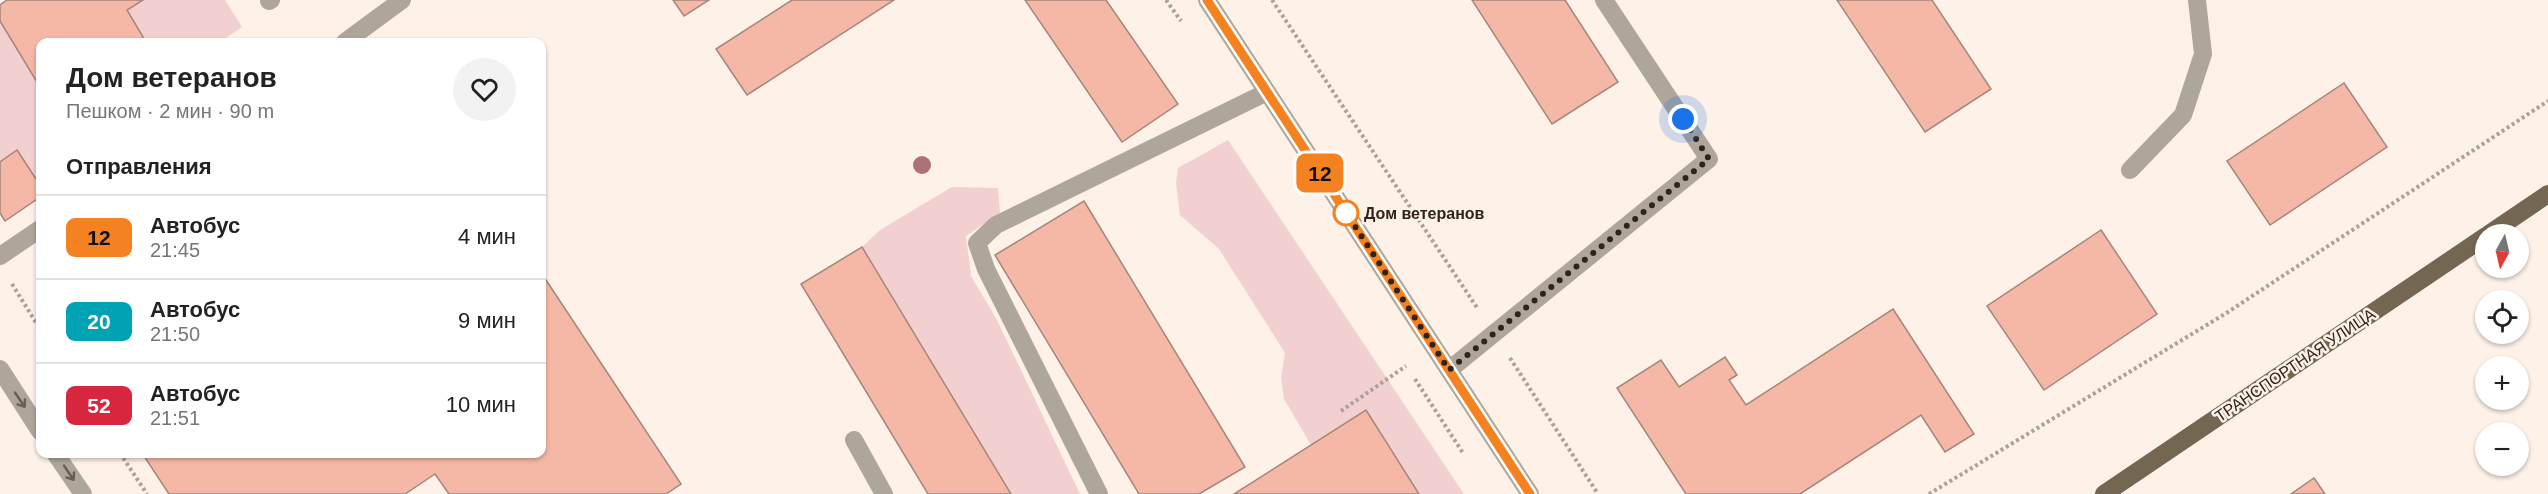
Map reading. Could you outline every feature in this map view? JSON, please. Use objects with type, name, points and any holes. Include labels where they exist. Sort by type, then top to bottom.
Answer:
[{"type":"main road","name":"ТРАНСПОРТНАЯ УЛИЦА","points":[[2503,224],[2548,194]]},
{"type":"main road","name":"ТРАНСПОРТНАЯ УЛИЦА","points":[[2104,494],[2475,243]]},
{"type":"street","points":[[350,38],[402,0]]},
{"type":"street","points":[[1207,0],[1530,494]]},
{"type":"street","points":[[1449,370],[1709,159],[1604,0]]},
{"type":"street","points":[[2130,170],[2183,115],[2203,54],[2197,0]]},
{"type":"street","points":[[1099,494],[986,269],[977,243],[996,225],[1267,92]]},
{"type":"street","points":[[0,256],[36,231]]},
{"type":"street","points":[[0,369],[36,424]]},
{"type":"street","points":[[854,440],[884,494]]},
{"type":"street","points":[[58,458],[83,494]]},
{"type":"path","points":[[1272,0],[1494,333],[1598,494]]},
{"type":"path","points":[[1929,494],[2228,312],[2548,101]]},
{"type":"path","points":[[6,275],[36,323]]},
{"type":"path","points":[[1341,411],[1406,366]]},
{"type":"path","points":[[123,458],[147,494]]},
{"type":"shaded area","points":[[143,0],[225,0],[242,27],[226,38],[144,38],[127,10]]},
{"type":"shaded area","points":[[0,21],[36,80],[36,179],[17,151],[0,162]]},
{"type":"shaded area","points":[[1228,140],[1464,494],[1419,494],[1366,411],[1311,445],[1284,399],[1281,378],[1285,353],[1219,249],[1180,215],[1176,183],[1178,168]]},
{"type":"shaded area","points":[[952,187],[998,188],[1000,213],[966,236],[971,276],[997,320],[1080,494],[1011,494],[862,247],[880,230]]},
{"type":"building","points":[[7,0],[143,0],[127,10],[144,38],[36,38],[36,80],[0,21],[0,5]]},
{"type":"building","points":[[673,0],[709,0],[684,16]]},
{"type":"building","points":[[792,0],[894,0],[747,95],[716,49]]},
{"type":"building","points":[[1025,0],[1106,0],[1178,104],[1122,142]]},
{"type":"building","points":[[1472,0],[1565,0],[1618,82],[1552,124]]},
{"type":"building","points":[[1837,0],[1932,0],[1991,89],[1925,132]]},
{"type":"building","points":[[2344,83],[2387,147],[2270,225],[2227,161]]},
{"type":"building","points":[[17,150],[36,179],[36,200],[5,221],[0,213],[0,162]]},
{"type":"building","points":[[1084,201],[1245,467],[1199,494],[1139,494],[995,255]]},
{"type":"building","points":[[2101,230],[2157,314],[2044,390],[1987,306]]},
{"type":"building","points":[[862,247],[1011,494],[928,494],[801,284]]},
{"type":"building","points":[[546,280],[681,484],[666,494],[449,494],[435,474],[405,494],[169,494],[145,458],[546,458]]},
{"type":"building","points":[[1893,309],[1974,434],[1945,452],[1921,415],[1800,494],[1686,494],[1617,388],[1661,360],[1679,387],[1725,357],[1737,375],[1729,380],[1746,405]]},
{"type":"building","points":[[1366,410],[1419,494],[1234,494]]},
{"type":"building","points":[[2314,478],[2325,494],[2291,494]]},
{"type":"bus line","name":"12","points":[[1207,0],[1530,494]]},
{"type":"place","name":"Дом ветеранов","points":[[1346,213]]},
{"type":"route","points":[[1346,213],[1345,211],[1449,370],[1709,159],[1683,119]]}]
